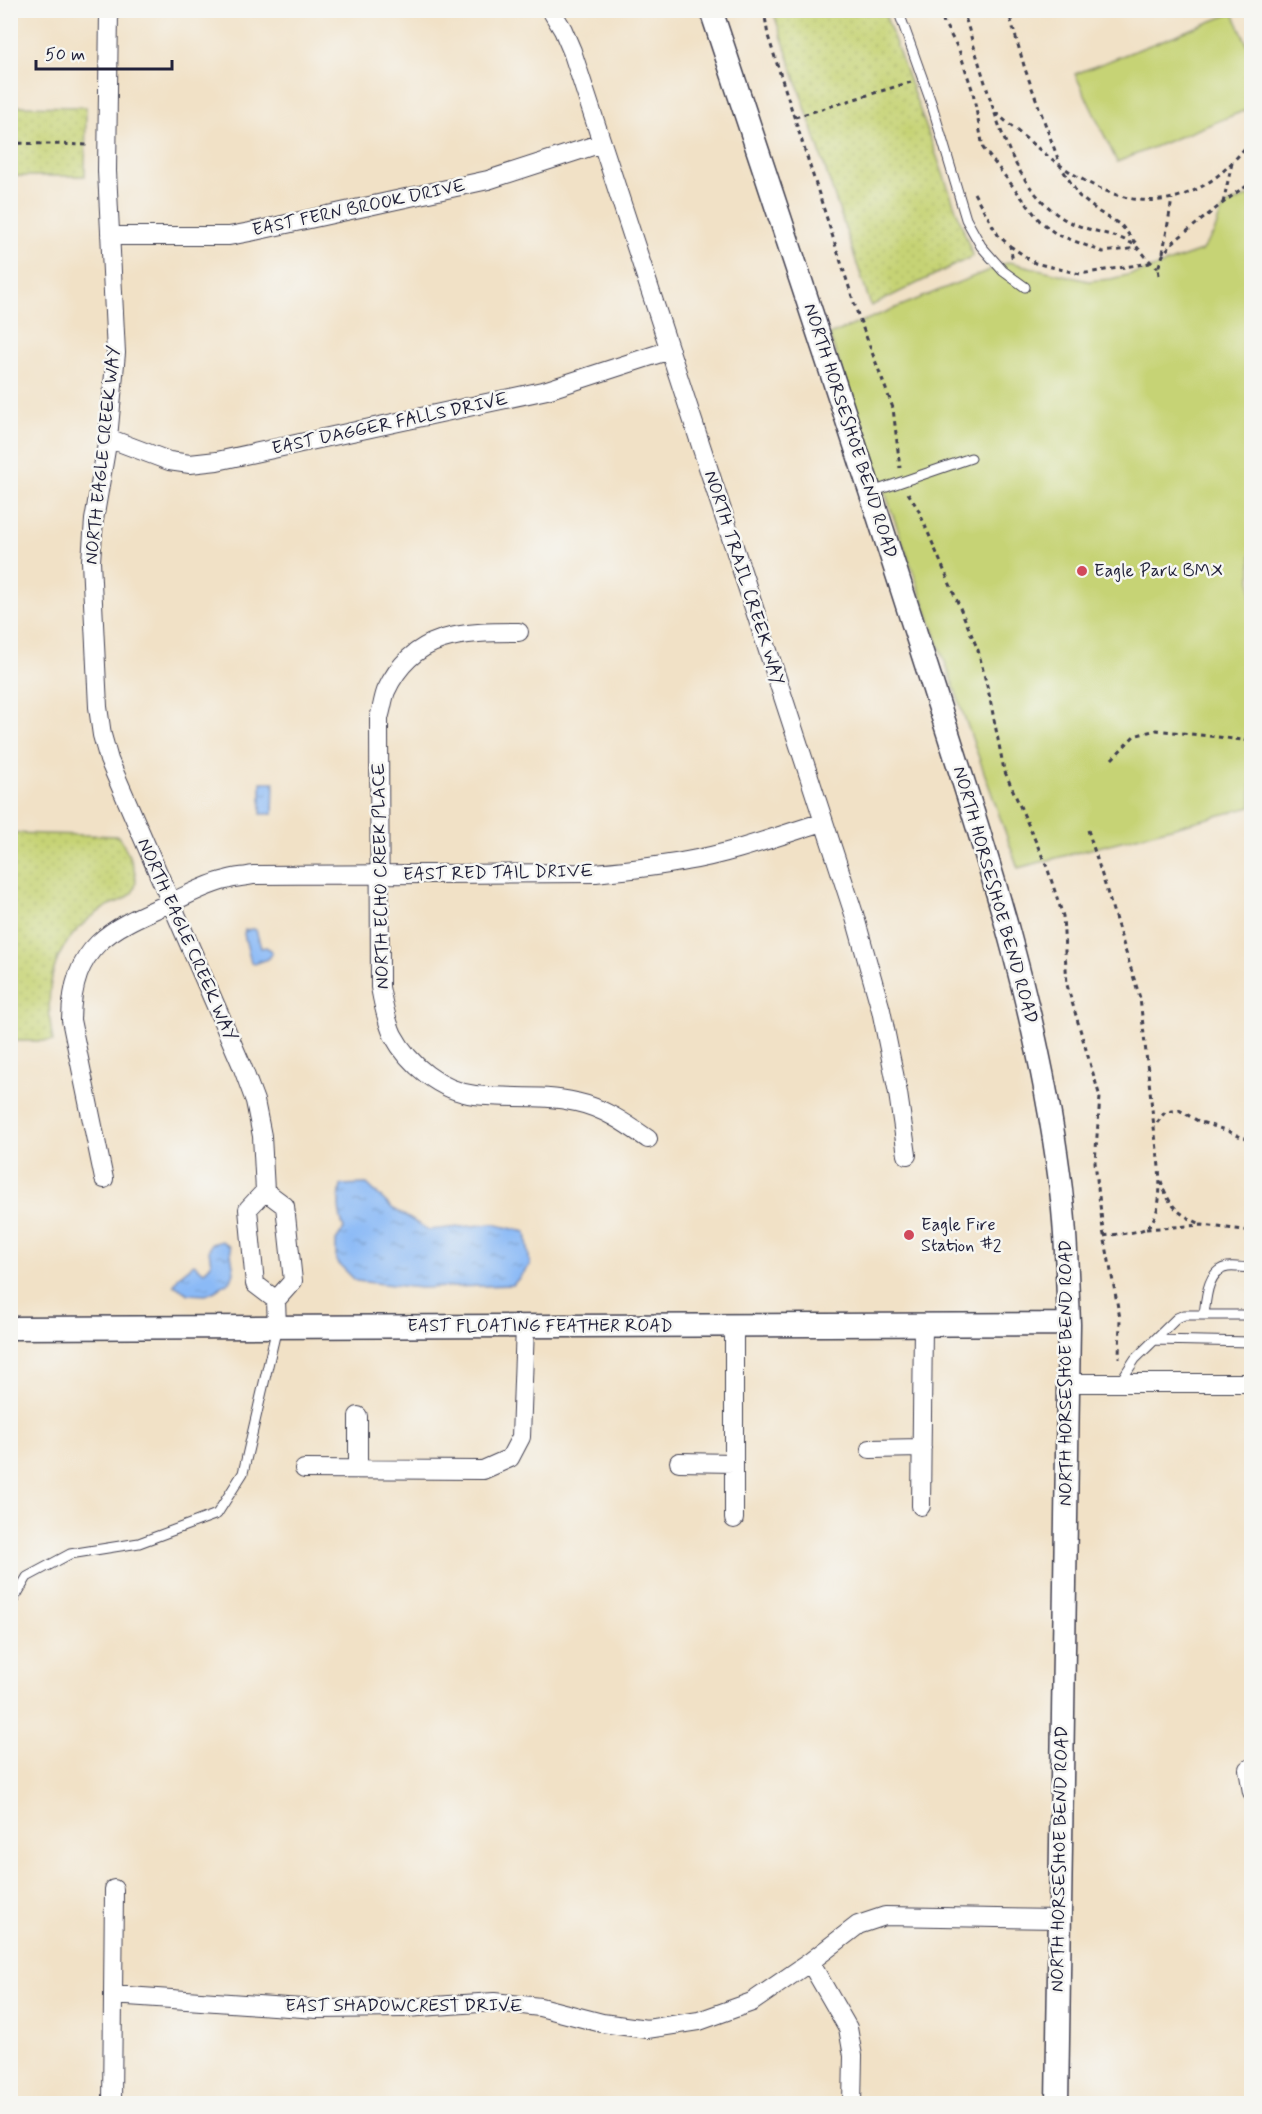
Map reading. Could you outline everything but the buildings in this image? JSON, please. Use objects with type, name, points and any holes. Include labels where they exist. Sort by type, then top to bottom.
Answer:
[{"type":"street","name":"NORTH EAGLE CREEK WAY","points":[[109,10],[107,171],[116,353],[108,438],[94,520],[90,561],[98,707],[109,760],[242,1066],[255,1101],[262,1136],[265,1191]]},
{"type":"street","name":"NORTH TRAIL CREEK WAY","points":[[551,10],[572,51],[854,914],[881,1010],[898,1093],[907,1155]]},
{"type":"street","name":"NORTH HORSESHOE BEND ROAD","points":[[711,10],[872,492],[994,878],[1024,990],[1041,1068],[1059,1172],[1065,1226],[1069,1324],[1057,2103]]},
{"type":"street","name":"EAST FERN BROOK DRIVE","points":[[110,236],[229,236],[488,180],[602,143]]},
{"type":"street","name":"EAST DAGGER FALLS DRIVE","points":[[108,438],[169,461],[190,464],[217,461],[548,390],[670,350]]},
{"type":"street","name":"NORTH ECHO CREEK PLACE","points":[[519,632],[474,632],[446,637],[421,649],[407,661],[386,692],[380,718],[380,987],[384,1009],[393,1035],[409,1059],[428,1076],[448,1088],[473,1095],[557,1098],[577,1102],[617,1117],[648,1139]]},
{"type":"street","name":"EAST RED TAIL DRIVE","points":[[104,1179],[71,1020],[71,996],[78,972],[90,952],[106,935],[128,922],[224,880],[253,875],[595,873],[642,869],[734,850],[824,822]]},
{"type":"street","points":[[276,1300],[255,1284],[248,1209],[265,1191],[285,1206],[293,1281],[276,1300],[277,1327]]},
{"type":"street","name":"EAST FLOATING FEATHER ROAD","points":[[10,1328],[1069,1324]]},
{"type":"street","points":[[921,1506],[923,1325]]},
{"type":"street","points":[[304,1468],[483,1470],[510,1458],[521,1437],[525,1326]]},
{"type":"street","points":[[734,1326],[734,1520]]},
{"type":"street","points":[[1068,1383],[1251,1383]]},
{"type":"street","points":[[358,1416],[358,1469]]},
{"type":"street","points":[[870,1449],[922,1448]]},
{"type":"street","points":[[679,1462],[734,1463]]},
{"type":"street","points":[[1248,1769],[1251,1792]]},
{"type":"street","points":[[112,2103],[114,1889]]},
{"type":"street","name":"EAST SHADOWCREST DRIVE","points":[[113,1995],[317,2009],[405,2008],[495,2002],[540,2007],[602,2023],[647,2029],[699,2020],[752,2002],[858,1925],[885,1916],[1059,1919]]},
{"type":"street","points":[[810,1962],[848,2028],[853,2056],[852,2103]]},
{"type":"lane","points":[[898,10],[966,219],[981,246],[1003,271],[1025,287]]},
{"type":"lane","points":[[872,492],[971,458]]},
{"type":"lane","points":[[1204,1315],[1209,1286],[1216,1273],[1226,1267],[1251,1268]]},
{"type":"lane","points":[[1119,1384],[1135,1359],[1177,1318],[1184,1315],[1251,1315]]},
{"type":"lane","points":[[10,1606],[27,1577],[70,1554],[139,1544],[217,1514],[243,1473],[277,1327]]},
{"type":"lane","points":[[1155,1340],[1251,1342]]},
{"type":"path","points":[[764,10],[768,36],[858,315],[892,408],[900,470]]},
{"type":"path","points":[[942,10],[943,21],[959,50],[973,92],[983,148],[1040,221],[1056,234],[1102,252],[1139,248]]},
{"type":"path","points":[[963,10],[1004,141],[1017,168],[1035,193],[1059,216],[1139,248]]},
{"type":"path","points":[[1008,10],[1025,69],[1061,168],[1079,196],[1099,212],[1121,225],[1150,263],[1158,267]]},
{"type":"path","points":[[795,117],[922,79]]},
{"type":"path","points":[[994,112],[1061,168],[1104,190],[1134,199],[1172,199],[1208,182],[1232,163],[1251,140]]},
{"type":"path","points":[[10,143],[89,145]]},
{"type":"path","points":[[1223,205],[1232,163]]},
{"type":"path","points":[[1162,255],[1172,243],[1251,183]]},
{"type":"path","points":[[1159,275],[1158,267],[1172,199]]},
{"type":"path","points":[[1010,246],[1035,263],[1080,274],[1150,263]]},
{"type":"path","points":[[908,493],[918,509],[978,650],[990,694],[1004,770],[1047,867],[1063,916],[1067,985],[1100,1097],[1095,1162],[1104,1236],[1120,1318],[1119,1361]]},
{"type":"path","points":[[1112,759],[1134,736],[1156,729],[1251,742]]},
{"type":"path","points":[[1088,830],[1140,998],[1159,1176],[1159,1206],[1155,1218],[1144,1229]]},
{"type":"path","points":[[1154,1127],[1165,1112],[1179,1110],[1198,1121],[1251,1139]]},
{"type":"path","points":[[1159,1176],[1171,1204],[1183,1216],[1202,1225]]},
{"type":"path","points":[[1104,1236],[1144,1229],[1202,1225],[1251,1231]]},
{"type":"green space","points":[[773,11],[884,11],[973,256],[871,306]]},
{"type":"green space","points":[[1233,13],[1251,53],[1251,108],[1117,162],[1075,74]]},
{"type":"green space","points":[[10,106],[86,107],[85,176],[11,176]]},
{"type":"green space","name":"Eagle Park BMX","points":[[1251,195],[1251,807],[1018,868],[829,335],[1009,262],[1088,281],[1111,279],[1144,271],[1201,251],[1214,233],[1221,212],[1229,204]]},
{"type":"green space","points":[[11,833],[119,836],[135,875],[135,887],[130,895],[106,907],[88,920],[63,948],[51,982],[49,1001],[53,1041],[11,1041]]},
{"type":"water","points":[[261,782],[274,782],[273,814],[261,814]]},
{"type":"water","points":[[245,930],[256,930],[261,948],[266,947],[271,950],[272,954],[268,959],[254,964],[251,963],[244,934]]},
{"type":"water","points":[[367,1184],[392,1208],[428,1230],[493,1224],[526,1232],[530,1265],[513,1285],[421,1288],[356,1281],[336,1261],[336,1241],[344,1229],[339,1197],[341,1185]]},
{"type":"water","points":[[222,1241],[230,1247],[234,1272],[231,1280],[206,1295],[188,1294],[174,1285],[179,1276],[194,1264],[204,1272],[211,1264],[209,1250],[211,1244]]},
{"type":"place","name":"Eagle Park BMX","points":[[1082,571]]},
{"type":"place","name":"Eagle Fire Station #2","points":[[909,1235]]}]
